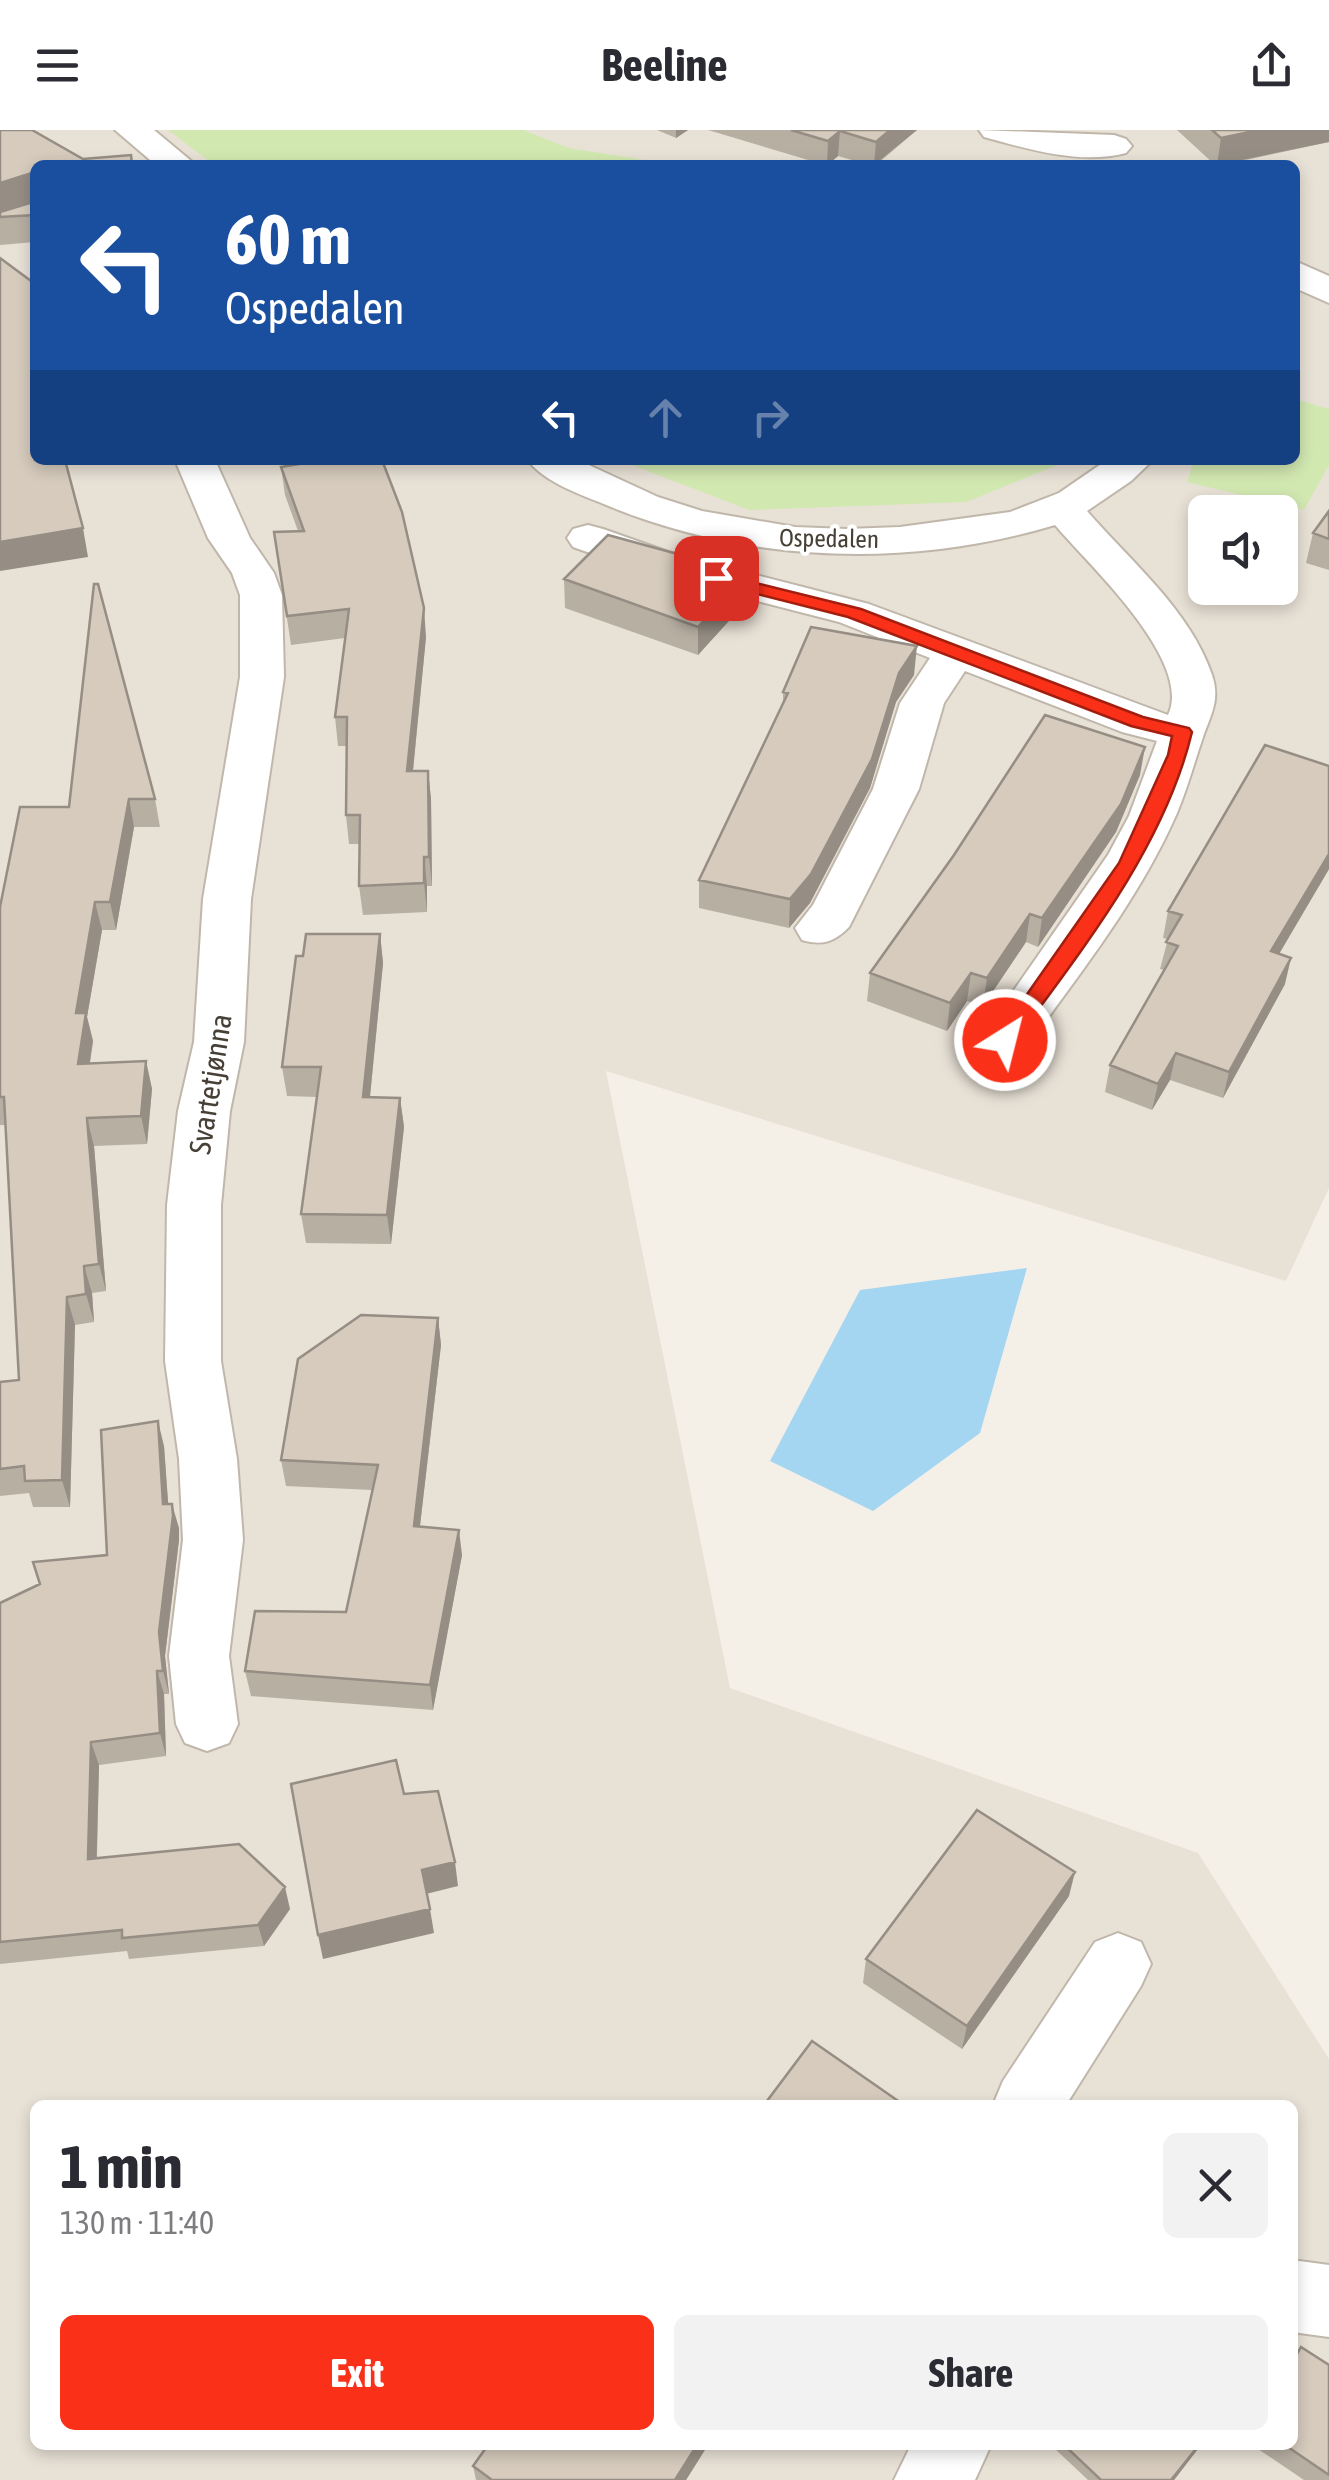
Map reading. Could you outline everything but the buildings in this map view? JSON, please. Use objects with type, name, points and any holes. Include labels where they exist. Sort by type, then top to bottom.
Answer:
[{"type":"street","points":[[132,130],[171,160]]},
{"type":"street","points":[[996,130],[1066,145],[1114,147]]},
{"type":"street","points":[[1300,275],[1329,292]]},
{"type":"street","name":"Svartetjønna","points":[[197,465],[222,522],[253,573],[260,595],[262,677],[227,900],[219,1042],[204,1111],[194,1205],[193,1361],[208,1459],[213,1540],[199,1656],[206,1724]]},
{"type":"street","name":"Ospedalen","points":[[556,465],[587,484],[644,509],[701,526],[767,537],[884,540],[935,536],[1038,517],[1062,508],[1126,465]]},
{"type":"street","points":[[1005,1040],[1083,934],[1128,863],[1191,717],[1191,679],[1182,654],[1127,576],[1062,508]]},
{"type":"street","points":[[588,538],[659,563],[854,613],[1138,722],[1182,732]]},
{"type":"street","points":[[819,928],[832,915],[884,815],[922,703],[956,654]]},
{"type":"street","points":[[1031,2100],[1118,1964]]},
{"type":"street","points":[[1298,2297],[1329,2301]]},
{"type":"street","points":[[932,2480],[951,2450]]},
{"type":"shaded area","points":[[0,130],[1329,130],[1329,1188],[1286,1281],[606,1071],[730,1688],[1198,1853],[1329,2059],[1329,2480],[0,2480]]},
{"type":"green space","points":[[168,130],[523,130],[569,148],[645,160],[207,160]]},
{"type":"green space","points":[[1300,400],[1329,409],[1329,465],[1304,510],[1298,509],[1298,495],[1241,495],[1187,482],[1192,465],[1300,465]]},
{"type":"green space","points":[[632,465],[1058,465],[966,502],[749,510]]},
{"type":"water","points":[[1027,1268],[980,1433],[873,1511],[770,1461],[860,1290]]},
{"type":"route","points":[[716,578],[854,613],[1138,722],[1182,732],[1177,755],[1128,863],[1083,934],[1005,1040]]}]
